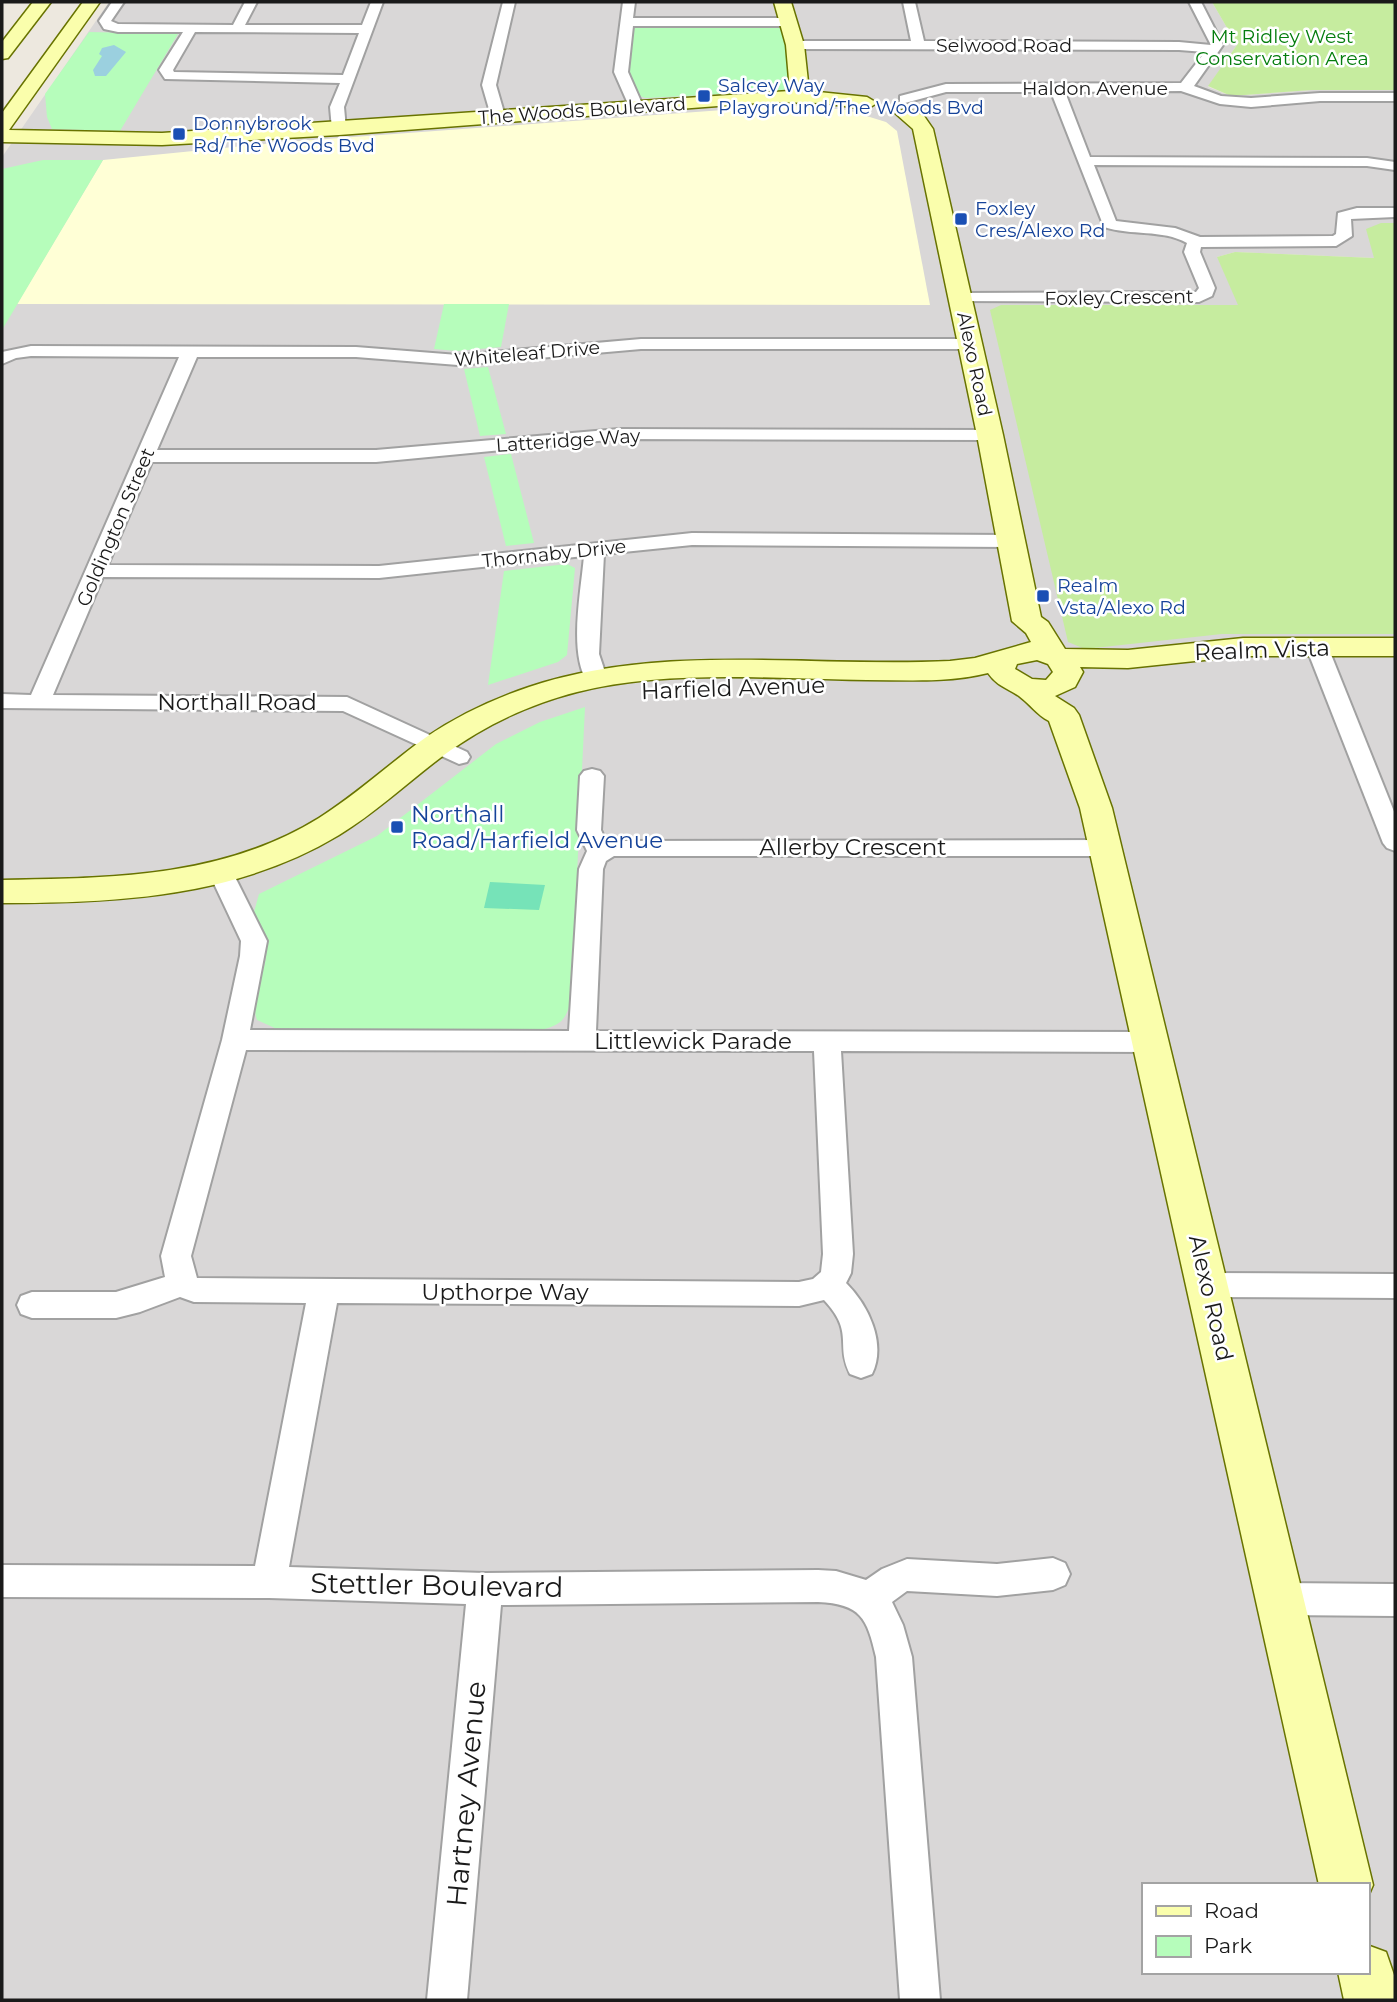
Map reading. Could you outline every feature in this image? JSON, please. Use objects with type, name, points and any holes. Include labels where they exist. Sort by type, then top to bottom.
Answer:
[{"type":"street","points":[[2,54],[42,2]]},
{"type":"street","points":[[2,126],[91,2]]},
{"type":"street","points":[[118,2],[105,21],[108,26],[124,29],[366,29]]},
{"type":"street","points":[[237,29],[251,2]]},
{"type":"street","points":[[340,129],[337,107],[377,2]]},
{"type":"street","points":[[498,116],[489,85],[509,2]]},
{"type":"street","points":[[629,2],[621,72],[636,106]]},
{"type":"street","points":[[782,2],[795,45],[800,95]]},
{"type":"street","points":[[909,2],[918,45]]},
{"type":"street","points":[[1195,2],[1217,42],[1213,49]]},
{"type":"street","points":[[627,22],[788,22]]},
{"type":"street","points":[[191,29],[166,70],[170,76],[347,79]]},
{"type":"street","name":"Selwood Road","points":[[795,45],[1179,46],[1213,49]]},
{"type":"street","name":"Haldon Avenue","points":[[889,109],[921,93],[946,88],[1183,87],[1188,85],[1213,49]]},
{"type":"street","points":[[1183,87],[1210,99],[1236,103],[1327,97],[1395,97]]},
{"type":"street","points":[[1057,89],[1109,224],[1120,228],[1175,230],[1197,242],[1336,241],[1345,236],[1343,216],[1357,213],[1395,213]]},
{"type":"street","name":"The Woods Boulevard","points":[[2,136],[162,139],[340,129],[800,95],[889,109]]},
{"type":"street","points":[[20,100],[32,128],[41,136]]},
{"type":"street","name":"Alexo Road","points":[[889,109],[917,120],[923,129],[990,435],[1027,621],[1038,628],[1061,678],[1107,848],[1346,1883]]},
{"type":"street","name":"The Woods Boulevard","points":[[2,147],[211,143],[340,129]]},
{"type":"street","points":[[22,156],[89,147]]},
{"type":"street","points":[[1084,161],[1367,162],[1395,166]]},
{"type":"street","name":"Foxley Crescent","points":[[961,298],[1199,297],[1206,293],[1208,288],[1192,252],[1192,247],[1197,242]]},
{"type":"street","name":"Whiteleaf Drive","points":[[2,359],[12,353],[31,351],[356,352],[458,360],[641,344],[970,344]]},
{"type":"street","name":"Goldington Street","points":[[39,701],[190,352]]},
{"type":"street","name":"Latteridge Way","points":[[146,456],[376,456],[619,433],[990,435]]},
{"type":"street","name":"Thornaby Drive","points":[[96,571],[379,572],[692,540],[1011,541]]},
{"type":"street","points":[[594,548],[588,654],[596,678]]},
{"type":"street","points":[[1015,671],[1021,628],[1027,621]]},
{"type":"street","points":[[1317,647],[1395,843]]},
{"type":"street","name":"Realm Vista","points":[[1061,678],[1128,659],[1218,649],[1395,647]]},
{"type":"street","points":[[1034,650],[1061,678],[1053,711],[1015,671],[1034,650]]},
{"type":"street","name":"Harfield Avenue","points":[[2,892],[125,889],[172,882],[225,882],[279,875],[362,831],[448,751],[507,708],[548,690],[596,678],[695,670],[933,671],[980,666],[1015,671]]},
{"type":"street","name":"Harfield Avenue","points":[[448,751],[563,706],[628,691],[704,685],[926,685],[982,682],[1015,671]]},
{"type":"street","name":"Northall Road","points":[[2,701],[337,703],[356,707],[448,751]]},
{"type":"street","points":[[582,1041],[591,869],[600,852],[589,830],[592,776]]},
{"type":"street","name":"Allerby Crescent","points":[[600,852],[622,846],[1107,848]]},
{"type":"street","points":[[32,1305],[116,1305],[140,1300],[181,1284],[176,1256],[235,1040],[253,956],[254,941],[225,882]]},
{"type":"street","name":"Harfield Avenue","points":[[2,913],[142,908],[225,882]]},
{"type":"street","name":"Littlewick Parade","points":[[235,1040],[1152,1042]]},
{"type":"street","points":[[827,1042],[838,1254],[837,1274],[829,1285],[855,1312],[860,1328],[861,1365]]},
{"type":"street","name":"Upthorpe Way","points":[[181,1284],[207,1292],[799,1294],[819,1291],[829,1285]]},
{"type":"street","points":[[1208,1285],[1395,1286]]},
{"type":"street","points":[[269,1582],[324,1291]]},
{"type":"street","points":[[919,2000],[894,1657],[888,1629],[880,1612],[868,1599],[894,1580],[907,1575],[997,1580],[1053,1574]]},
{"type":"street","name":"Stettler Boulevard","points":[[2,1581],[269,1582],[485,1588],[839,1586],[852,1589],[868,1599]]},
{"type":"street","name":"Hartney Avenue","points":[[447,2000],[485,1588]]},
{"type":"street","points":[[1281,1599],[1395,1600]]},
{"type":"street","points":[[1366,1974],[1372,2000]]},
{"type":"shaded area","points":[[109,2],[1212,2],[1237,45],[1208,87],[1231,96],[1312,90],[1395,90],[1395,223],[1381,223],[1375,258],[1235,252],[1217,257],[1395,305],[1395,2000],[2,2000],[2,157]]},
{"type":"shaded area","points":[[790,105],[847,110],[886,122],[897,131],[930,305],[17,304],[103,160],[285,142]]},
{"type":"green space","name":"Mt Ridley West Conservation Area","points":[[1212,2],[1395,2],[1395,90],[1312,90],[1231,96],[1208,86],[1237,45]]},
{"type":"green space","points":[[779,26],[783,28],[791,85],[781,91],[646,98],[639,96],[629,75],[633,28]]},
{"type":"green space","points":[[89,32],[178,34],[120,131],[52,129],[47,117],[45,94]]},
{"type":"green space","points":[[43,160],[103,160],[2,330],[2,169]]},
{"type":"green space","points":[[1381,223],[1395,223],[1395,634],[1222,634],[1085,649],[1068,642],[990,310],[1001,305],[1238,305],[1217,257],[1235,252],[1374,258],[1366,229]]},
{"type":"green space","points":[[444,304],[509,304],[501,347],[457,351],[434,349]]},
{"type":"green space","points":[[488,367],[506,434],[480,436],[464,369]]},
{"type":"green space","points":[[511,454],[534,543],[506,546],[484,457]]},
{"type":"green space","points":[[567,564],[575,568],[567,655],[558,662],[488,685],[504,571]]},
{"type":"green space","points":[[585,707],[571,1000],[562,1021],[541,1030],[277,1029],[257,1020],[255,1001],[266,953],[264,935],[254,912],[259,894],[377,836],[496,744],[540,722]]},
{"type":"green space","points":[[490,882],[545,885],[539,910],[484,908]]},
{"type":"water","points":[[114,45],[126,52],[106,76],[95,76],[93,70],[102,56],[99,54],[102,48]]},
{"type":"place","name":"Salcey Way Playground/The Woods Bvd","points":[[704,96]]},
{"type":"place","name":"Donnybrook Rd/The Woods Bvd","points":[[179,134]]},
{"type":"place","name":"Foxley Cres/Alexo Rd","points":[[961,219]]},
{"type":"place","name":"Realm Vsta/Alexo Rd","points":[[1043,596]]},
{"type":"place","name":"Northall Road/Harfield Avenue","points":[[397,827]]}]
